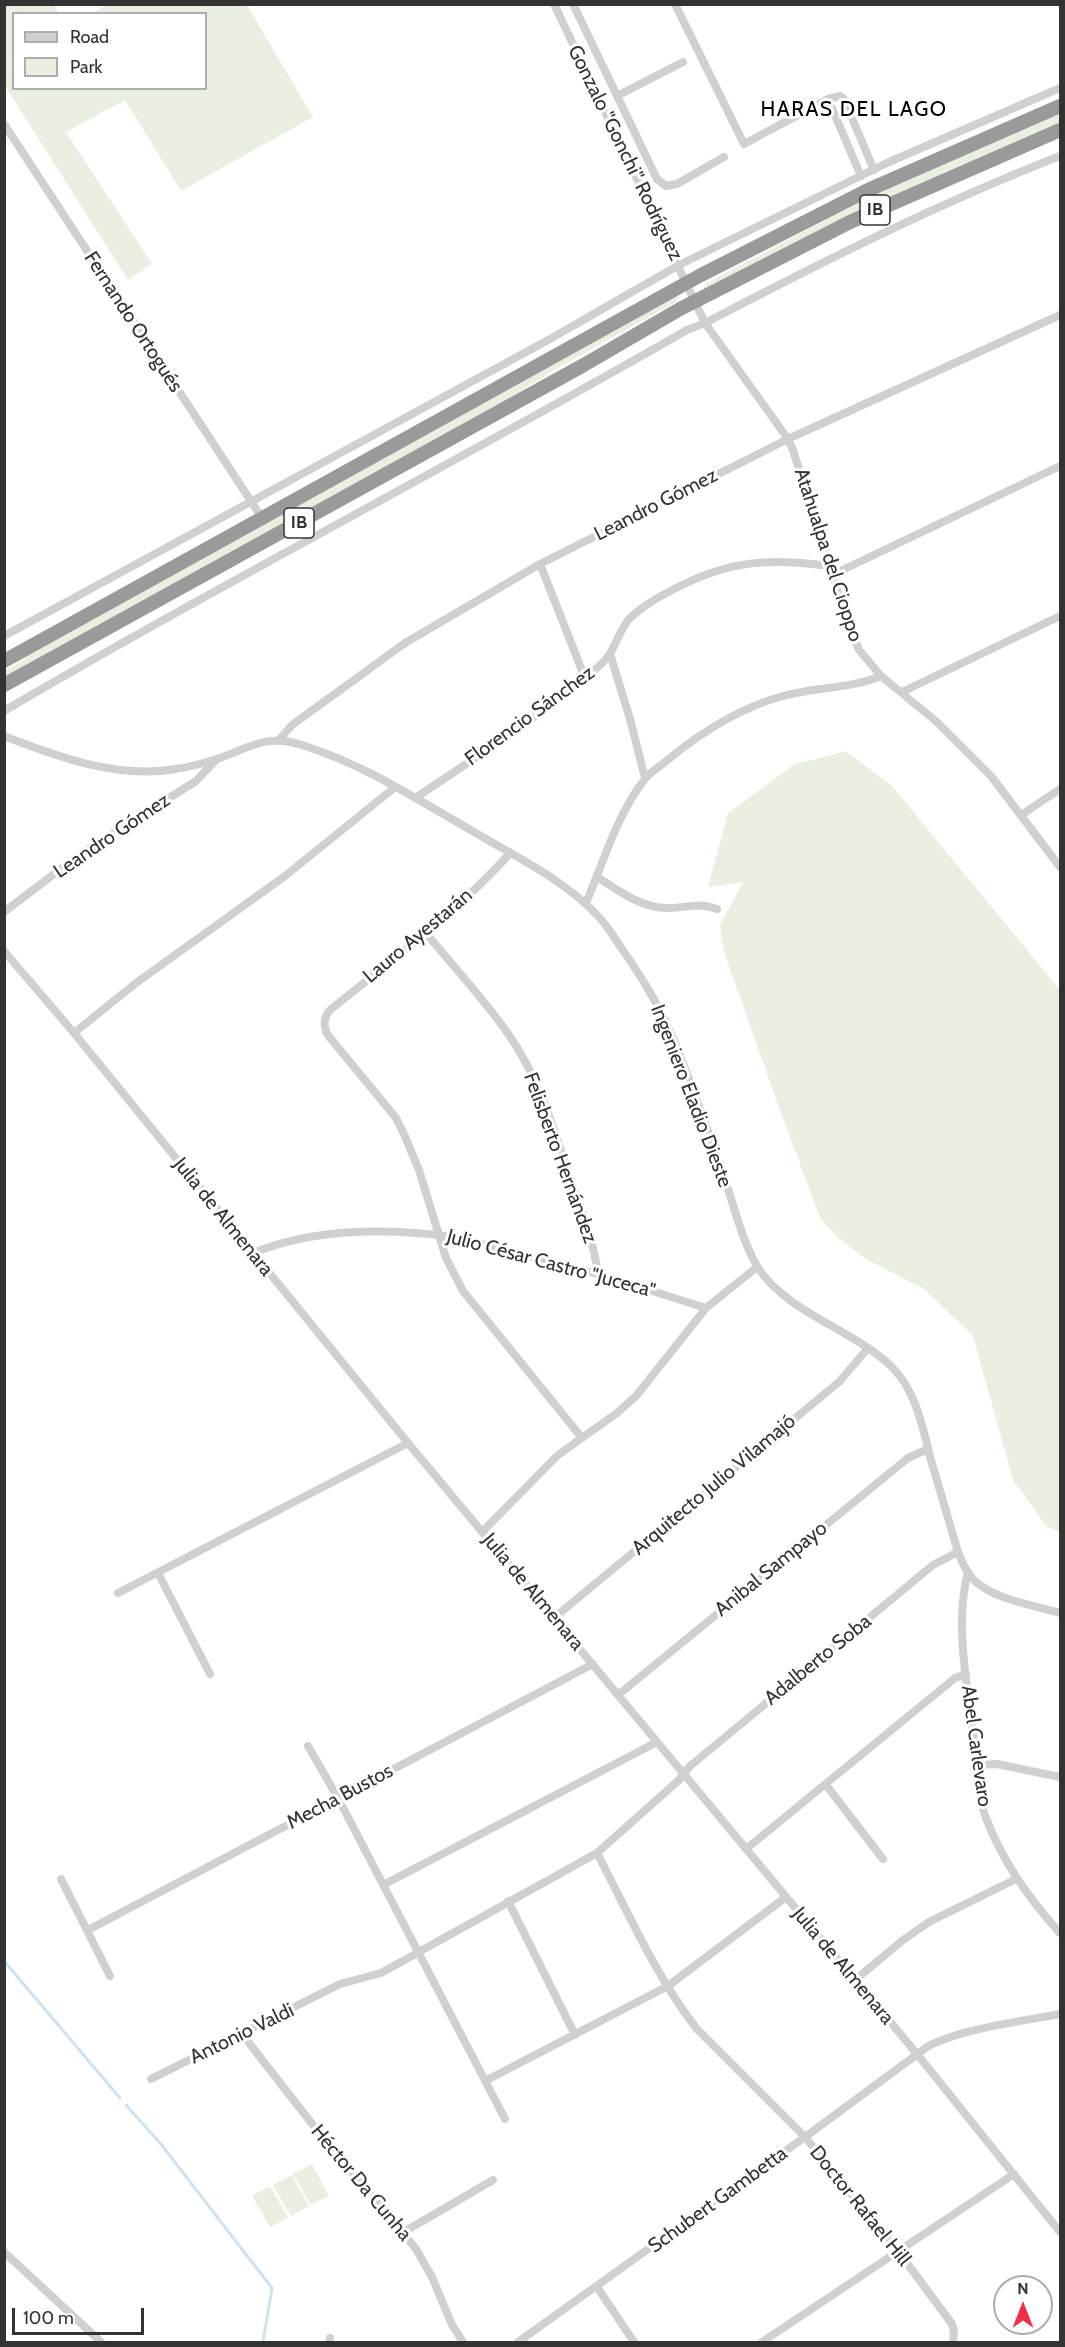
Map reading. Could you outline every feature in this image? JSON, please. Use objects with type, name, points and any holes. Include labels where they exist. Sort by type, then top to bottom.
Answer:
[{"type":"highway","name":"IB","points":[[4,661],[687,283],[868,190],[1060,106]]},
{"type":"highway","name":"IB","points":[[4,686],[695,302],[850,222],[1060,130]]},
{"type":"street","name":"Gonzalo \"Gonchi\" Rodríguez","points":[[554,4],[695,302]]},
{"type":"street","points":[[573,4],[657,179],[666,186],[677,184],[724,157]]},
{"type":"street","points":[[675,4],[744,144],[836,96],[844,99],[874,170]]},
{"type":"street","points":[[617,96],[683,62]]},
{"type":"street","points":[[4,636],[550,339],[679,266],[955,132],[1060,88]]},
{"type":"street","points":[[828,99],[861,176]]},
{"type":"street","name":"Fernando Ortogués","points":[[4,124],[262,518]]},
{"type":"street","points":[[4,711],[126,640],[307,543],[687,330],[705,323],[881,232],[1000,179],[1060,156]]},
{"type":"street","name":"Atahualpa del Cioppo","points":[[695,302],[705,323],[788,439],[799,465],[829,566],[859,650],[881,676],[964,747],[991,776],[1060,867]]},
{"type":"street","name":"Leandro Gómez","points":[[279,740],[292,725],[405,643],[540,564],[788,439],[1060,315]]},
{"type":"street","points":[[832,575],[1060,466]]},
{"type":"street","name":"Florencio Sánchez","points":[[415,798],[540,713],[585,678],[610,654],[624,626],[641,608],[663,595],[706,573],[730,566],[769,561],[829,566]]},
{"type":"street","points":[[540,564],[585,678]]},
{"type":"street","points":[[902,692],[1060,616]]},
{"type":"street","points":[[610,654],[645,778]]},
{"type":"street","points":[[586,903],[627,807],[645,778],[686,744],[755,706],[784,696],[864,683],[881,676]]},
{"type":"street","name":"Ingeniero Eladio Dieste","points":[[4,736],[65,757],[123,771],[175,769],[218,759],[252,743],[279,740],[305,746],[325,753],[415,798],[559,883],[586,903],[600,918],[639,973],[661,1012],[715,1151],[747,1247],[757,1267],[776,1288],[792,1300],[868,1348],[893,1368],[908,1388],[916,1406],[958,1552],[975,1582],[999,1595],[1060,1613]]},
{"type":"street","name":"Leandro Gómez","points":[[4,912],[79,855],[196,781],[218,759]]},
{"type":"street","points":[[74,1033],[136,983],[285,876],[394,788]]},
{"type":"street","points":[[1021,815],[1060,789]]},
{"type":"street","name":"Lauro Ayestarán","points":[[438,1235],[419,1170],[405,1134],[389,1110],[327,1034],[324,1027],[325,1017],[329,1011],[492,873],[510,853]]},
{"type":"street","points":[[597,877],[645,905],[666,908],[700,904],[717,909]]},
{"type":"street","name":"Felisberto Hernández","points":[[425,932],[509,1035],[539,1090],[567,1166],[595,1254],[598,1274]]},
{"type":"street","name":"Julia de Almenara","points":[[4,951],[74,1033],[408,1443],[917,2054],[1060,2232]]},
{"type":"street","name":"Julio César Castro \"Juceca\"","points":[[253,1253],[285,1241],[331,1234],[382,1232],[455,1237],[598,1274],[706,1308]]},
{"type":"street","points":[[438,1235],[454,1277],[474,1306],[582,1438]]},
{"type":"street","points":[[482,1532],[558,1455],[636,1396],[706,1308],[757,1267]]},
{"type":"street","name":"Arquitecto Julio Vilamajó","points":[[555,1617],[839,1382],[868,1348]]},
{"type":"street","points":[[117,1593],[408,1443]]},
{"type":"street","name":"Anibal Sampayo","points":[[618,1695],[908,1458],[928,1449]]},
{"type":"street","name":"Adalberto Soba","points":[[508,1901],[597,1853],[689,1767],[933,1565],[958,1552]]},
{"type":"street","name":"Abel Carlevaro","points":[[968,1572],[963,1600],[966,1674],[985,1816],[1016,1879],[1060,1933]]},
{"type":"street","points":[[158,1573],[210,1674]]},
{"type":"street","name":"Mecha Bustos","points":[[88,1930],[593,1664]]},
{"type":"street","points":[[746,1849],[956,1678],[966,1674]]},
{"type":"street","points":[[383,1885],[657,1742]]},
{"type":"street","points":[[308,1746],[338,1798],[505,2119]]},
{"type":"street","points":[[977,1765],[997,1764],[1060,1777]]},
{"type":"street","points":[[826,1785],[883,1859]]},
{"type":"street","name":"Doctor Rafael Hill","points":[[597,1853],[668,1986],[697,2029],[805,2138],[898,2251],[952,2324],[953,2343]]},
{"type":"street","points":[[61,1879],[111,1976]]},
{"type":"street","points":[[855,1980],[903,1940],[929,1922],[1016,1879]]},
{"type":"street","points":[[485,2081],[668,1986],[786,1897]]},
{"type":"street","points":[[508,1901],[575,2035]]},
{"type":"street","name":"Antonio Valdi","points":[[150,2079],[340,1984],[381,1972],[508,1901]]},
{"type":"street","name":"Schubert Gambetta","points":[[518,2343],[937,2041],[1060,2014]]},
{"type":"street","name":"Héctor Da Cunha","points":[[242,2034],[416,2249],[463,2343]]},
{"type":"street","points":[[762,2343],[1014,2174]]},
{"type":"street","points":[[402,2233],[493,2180]]},
{"type":"street","points":[[4,2252],[101,2343]]},
{"type":"street","points":[[597,2287],[634,2343]]},
{"type":"green space","points":[[5,4],[54,5],[58,12],[12,12],[12,90],[207,90],[207,12],[94,12],[106,5],[247,5],[313,117],[181,191],[125,100],[66,132],[152,264],[128,280],[5,86]]},
{"type":"green space","points":[[1060,112],[1060,124],[928,182],[711,288],[704,289],[707,283],[889,186]]},
{"type":"green space","points":[[680,296],[676,302],[549,373],[498,406],[5,680],[5,671],[47,644],[672,297]]},
{"type":"green space","points":[[846,751],[893,787],[1060,990],[1060,1532],[1047,1527],[1013,1480],[973,1336],[924,1289],[866,1259],[837,1237],[820,1218],[724,952],[720,925],[743,882],[708,887],[728,813],[795,764]]},
{"type":"green space","points":[[312,2164],[329,2196],[311,2205],[293,2174]]},
{"type":"green space","points":[[292,2175],[309,2206],[291,2216],[273,2185]]},
{"type":"green space","points":[[270,2186],[288,2218],[270,2227],[252,2196]]},
{"type":"waterway","points":[[4,1961],[120,2098]]},
{"type":"waterway","points":[[126,2105],[160,2143],[272,2288],[263,2342]]},
{"type":"district","name":"HARAS DEL LAGO","points":[[854,110]]}]
